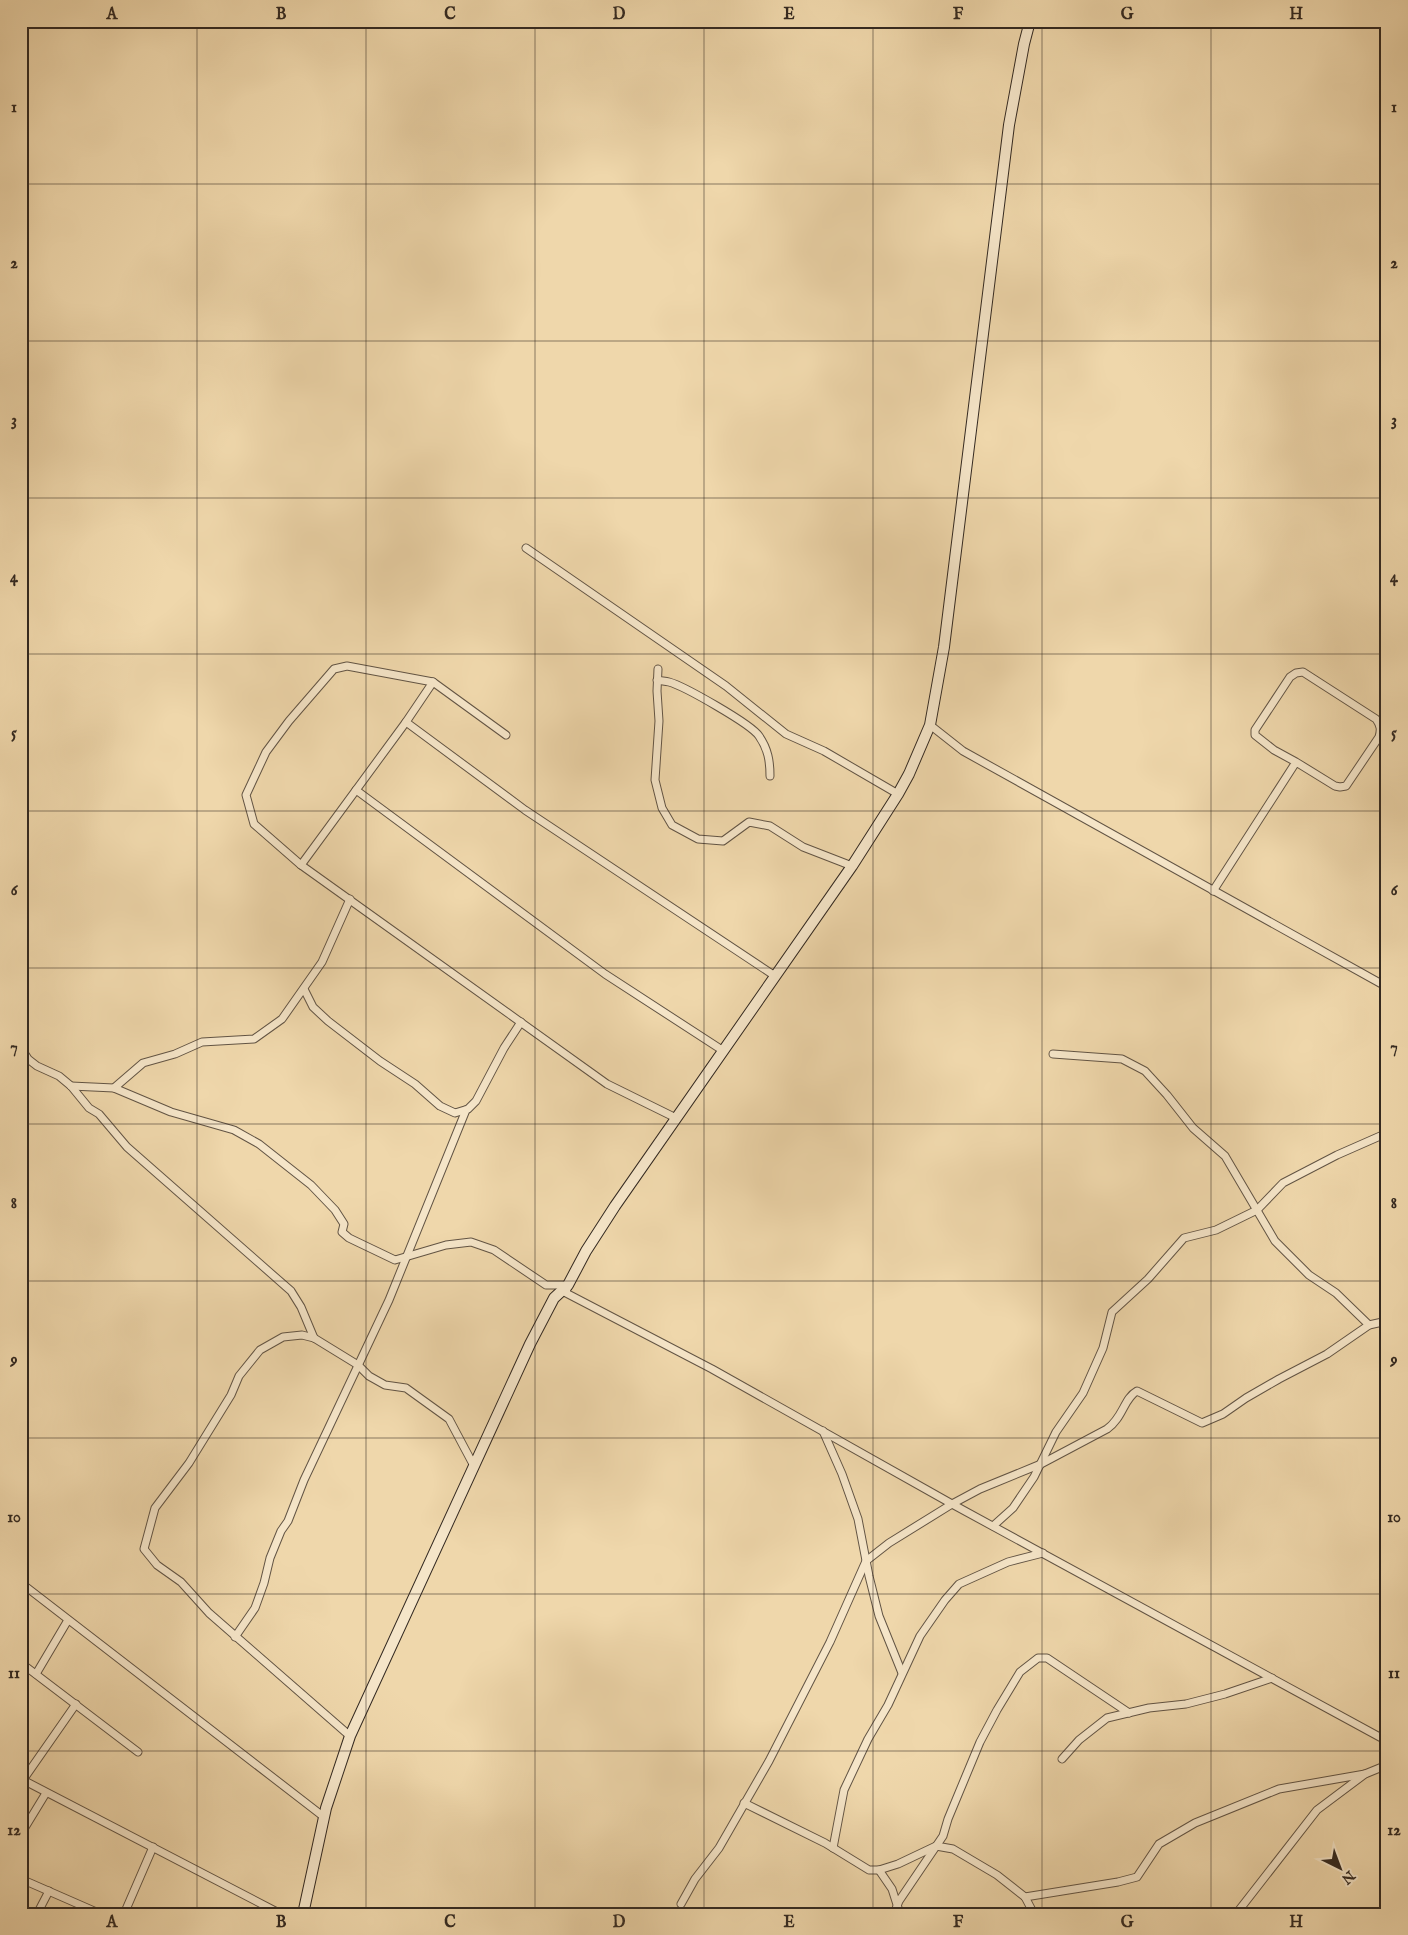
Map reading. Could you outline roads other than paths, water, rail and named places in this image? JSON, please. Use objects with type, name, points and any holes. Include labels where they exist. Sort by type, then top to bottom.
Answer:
[{"type":"main road","points":[[303,1914],[324,1817],[333,1783],[350,1736],[530,1344],[554,1298],[568,1285],[586,1251],[615,1206],[852,866],[898,794],[909,774],[930,725],[945,638],[1009,125],[1030,21]]},
{"type":"street","points":[[526,548],[726,686],[786,734],[824,751],[898,794]]},
{"type":"street","points":[[506,735],[433,682],[347,666],[334,669],[288,721],[266,752],[246,795],[254,824],[301,865],[607,1084],[676,1118]]},
{"type":"street","points":[[658,669],[659,721],[655,780],[662,808],[672,825],[698,839],[723,841],[750,822],[770,826],[803,847],[852,866]]},
{"type":"street","points":[[1303,672],[1376,719],[1379,724],[1381,730],[1379,737],[1346,786],[1334,786],[1296,762],[1274,750],[1255,735],[1255,730],[1290,677],[1296,673],[1303,672]]},
{"type":"street","points":[[657,680],[668,681],[689,691],[740,720],[758,734],[769,755],[770,776]]},
{"type":"street","points":[[301,865],[406,722],[433,682]]},
{"type":"street","points":[[406,722],[525,810],[774,976]]},
{"type":"street","points":[[930,725],[964,751],[1387,987]]},
{"type":"street","points":[[1213,891],[1296,762]]},
{"type":"street","points":[[356,790],[605,974],[722,1050]]},
{"type":"street","points":[[114,1088],[143,1063],[175,1054],[202,1042],[254,1039],[282,1019],[322,962],[350,899]]},
{"type":"street","points":[[304,989],[313,1007],[380,1061],[415,1084],[440,1106],[455,1113],[466,1110]]},
{"type":"street","points":[[235,1637],[255,1608],[270,1558],[281,1531],[288,1521],[304,1480],[408,1255],[466,1110],[476,1101],[504,1048],[521,1022]]},
{"type":"street","points":[[21,1048],[28,1059],[37,1066],[59,1076],[71,1086],[79,1098],[89,1108],[99,1114],[127,1147],[291,1291],[301,1307],[314,1338]]},
{"type":"street","points":[[1053,1054],[1122,1059],[1145,1071],[1193,1128],[1225,1156],[1275,1241],[1310,1274],[1336,1293],[1369,1325]]},
{"type":"street","points":[[71,1086],[114,1088],[171,1112],[234,1130],[259,1144],[311,1185],[344,1224],[342,1232],[350,1238],[395,1260],[446,1245],[471,1242],[494,1250],[546,1285],[568,1285],[566,1293],[712,1369],[952,1504],[1387,1741]]},
{"type":"street","points":[[994,1526],[1013,1508],[1034,1477],[1056,1432],[1082,1393],[1103,1348],[1112,1312],[1148,1279],[1184,1238],[1216,1230],[1257,1210],[1283,1183],[1337,1155],[1387,1134]]},
{"type":"street","points":[[681,1904],[695,1879],[719,1848],[769,1760],[830,1642],[866,1561],[889,1543],[952,1504],[980,1489],[1041,1464],[1116,1423],[1132,1394],[1137,1391],[1202,1423],[1223,1414],[1246,1398],[1327,1354],[1369,1325],[1387,1321]]},
{"type":"street","points":[[350,1736],[235,1637],[181,1582],[150,1558],[144,1549],[155,1508],[189,1463],[231,1395],[239,1376],[260,1350],[283,1337],[302,1335],[314,1338],[358,1365],[369,1376],[385,1385],[406,1388],[449,1419],[474,1466]]},
{"type":"street","points":[[822,1430],[842,1474],[858,1519],[879,1616],[902,1673]]},
{"type":"street","points":[[833,1848],[844,1790],[920,1636],[945,1600],[959,1584],[1008,1562],[1043,1553]]},
{"type":"street","points":[[21,1583],[324,1817]]},
{"type":"street","points":[[36,1674],[68,1620]]},
{"type":"street","points":[[894,1914],[943,1836],[948,1819],[980,1742],[1020,1672],[1038,1658],[1047,1658],[1129,1713]]},
{"type":"street","points":[[21,1663],[138,1752]]},
{"type":"street","points":[[1062,1759],[1078,1740],[1107,1718],[1186,1704],[1225,1694],[1272,1678]]},
{"type":"street","points":[[76,1704],[22,1780],[282,1914]]},
{"type":"street","points":[[1236,1914],[1317,1810],[1366,1774],[1387,1765]]},
{"type":"street","points":[[1025,1897],[1118,1882],[1137,1877],[1159,1844],[1194,1823],[1279,1789],[1366,1774]]},
{"type":"street","points":[[21,1834],[46,1792]]},
{"type":"street","points":[[744,1803],[779,1819],[869,1870],[879,1870],[898,1864],[936,1846],[952,1848],[997,1875],[1025,1897],[1034,1914]]},
{"type":"street","points":[[124,1914],[153,1847]]},
{"type":"street","points":[[879,1870],[892,1889],[900,1914]]},
{"type":"street","points":[[21,1878],[101,1914]]},
{"type":"street","points":[[37,1914],[49,1891]]}]
